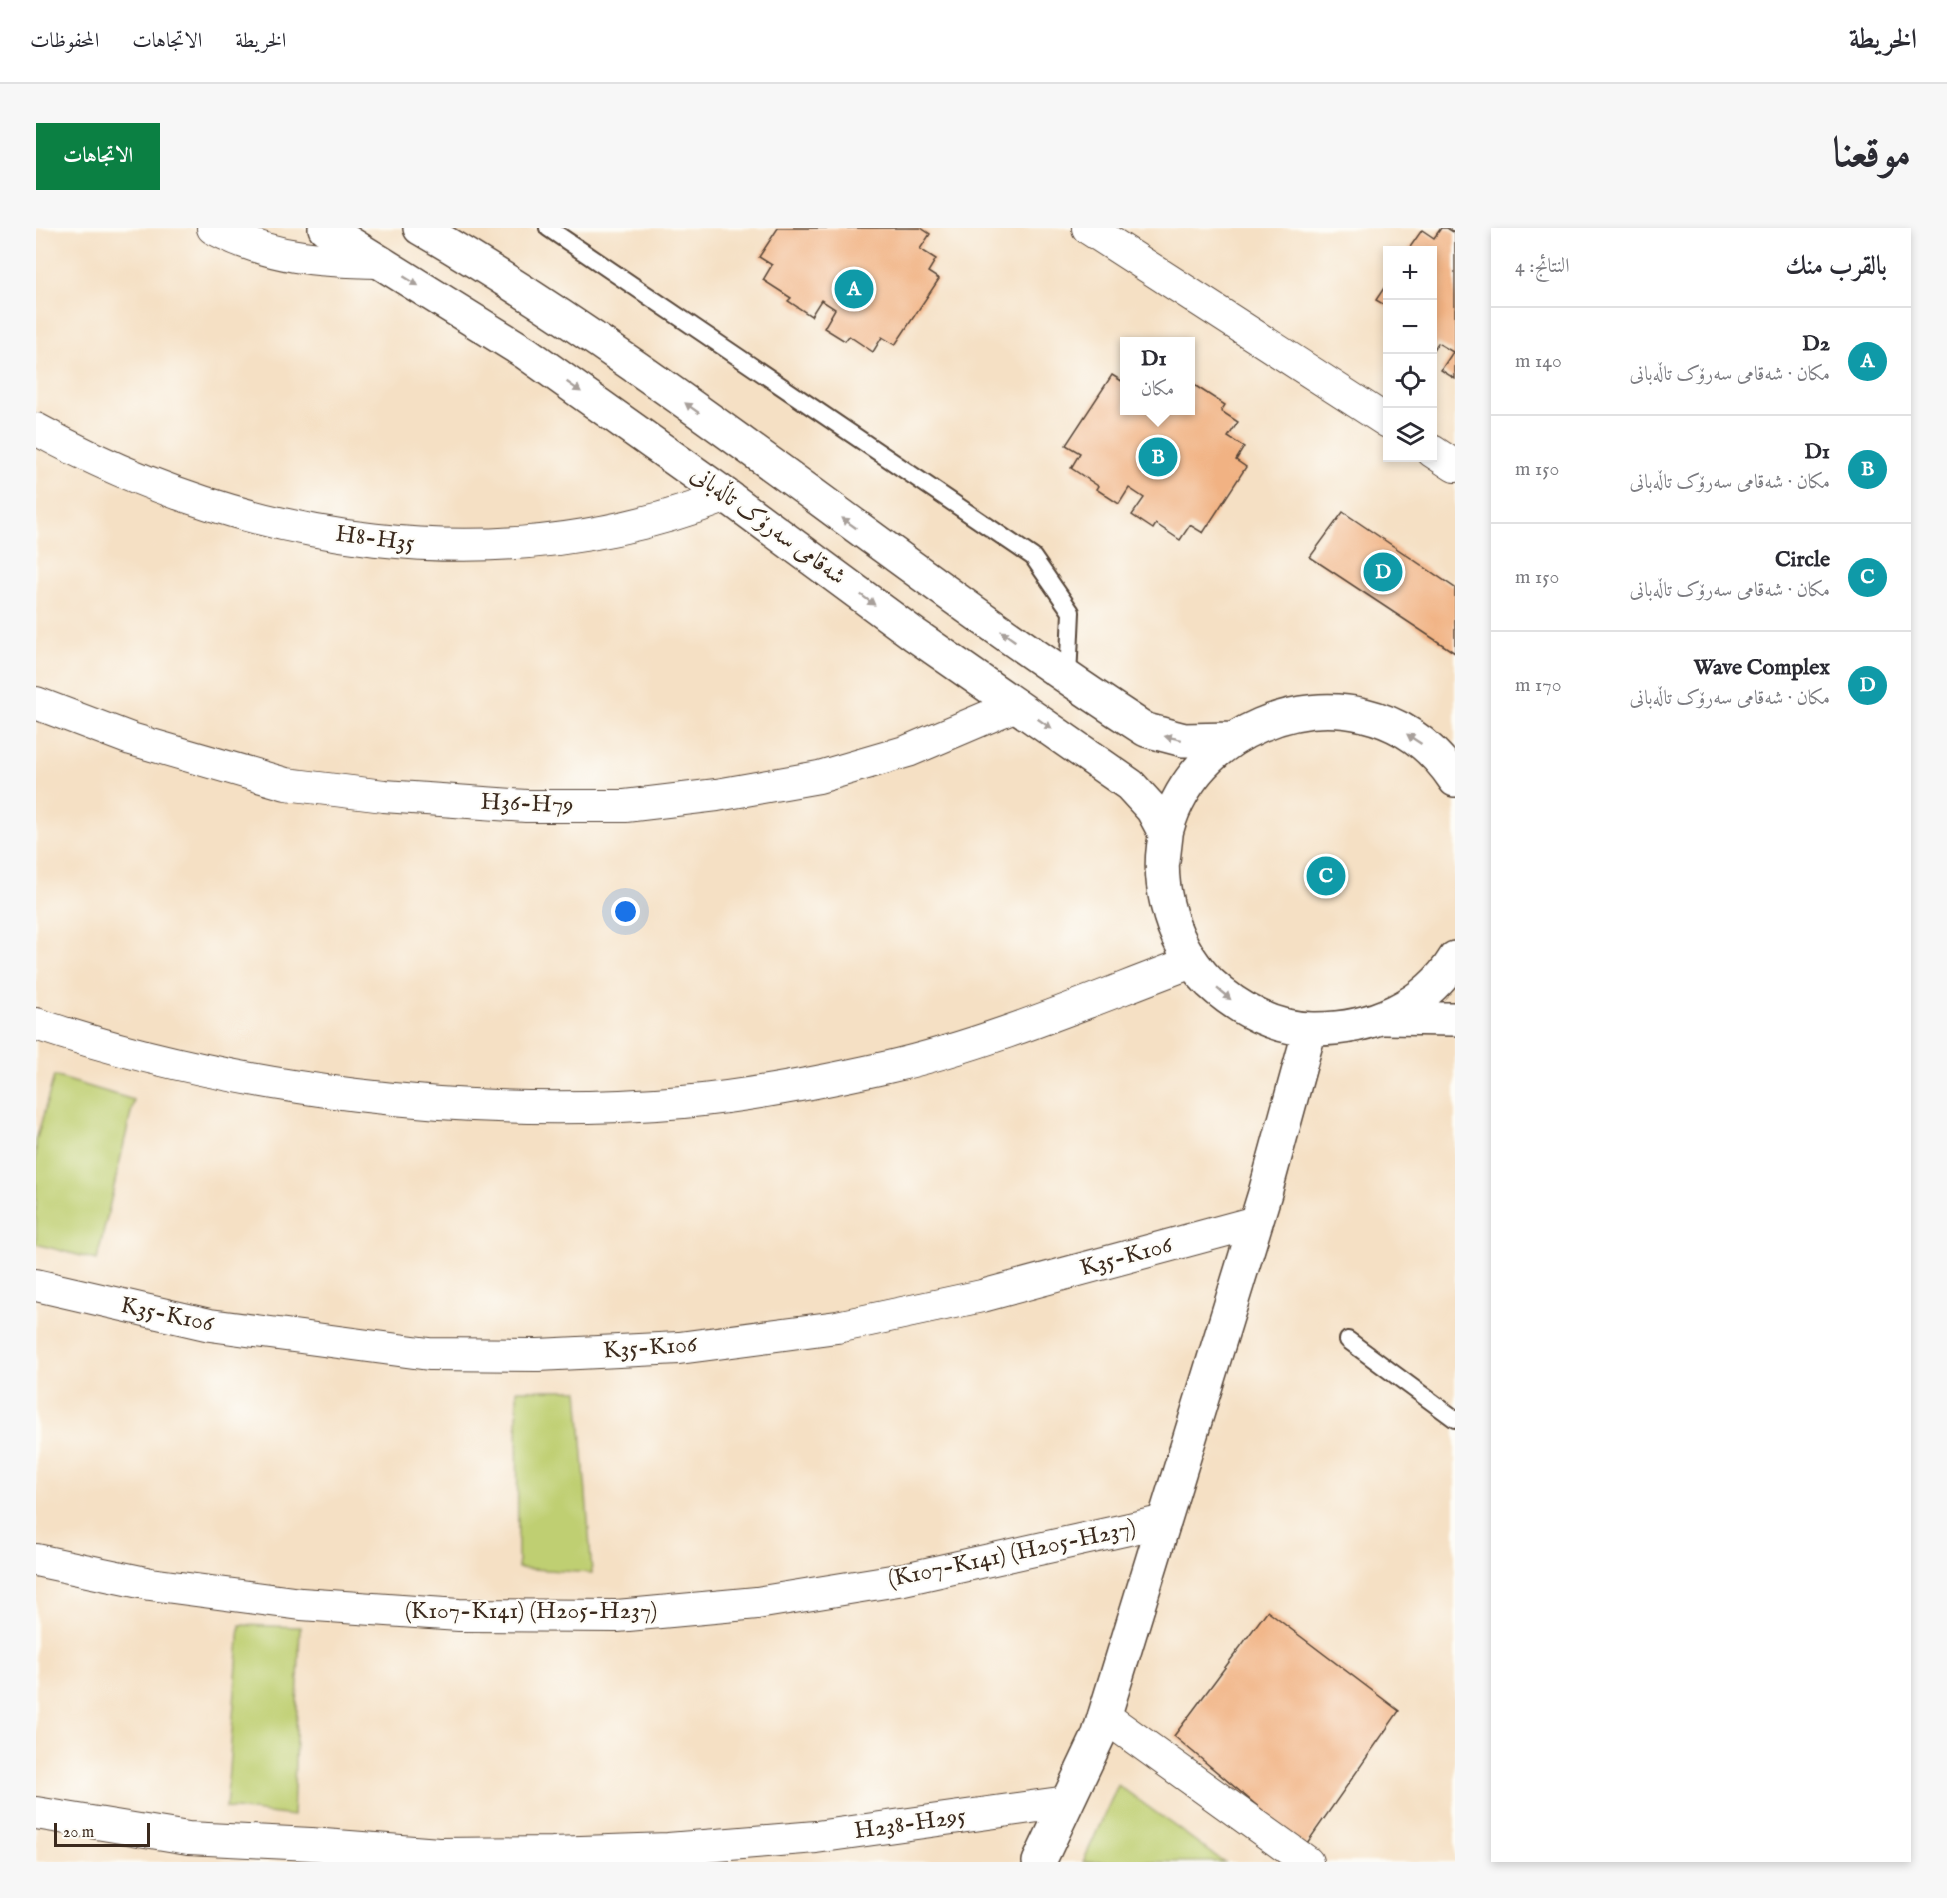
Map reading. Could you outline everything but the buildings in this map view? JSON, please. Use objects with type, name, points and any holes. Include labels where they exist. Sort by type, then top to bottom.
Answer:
[{"type":"street","points":[[213,228],[244,244],[317,261],[381,262]]},
{"type":"street","name":"شەقامی سەرۆک تاڵەبانی","points":[[326,228],[526,353],[727,496],[915,635],[1130,784],[1152,808],[1166,836],[1163,861]]},
{"type":"street","name":"شەقامی سەرۆک تاڵەبانی","points":[[420,228],[509,283],[635,367],[910,567],[1068,678],[1155,733],[1184,740],[1231,739]]},
{"type":"street","points":[[1088,228],[1383,419]]},
{"type":"street","name":"H8-H35","points":[[36,429],[132,475],[232,511],[352,538],[414,544],[476,546],[577,538],[653,522],[727,496]]},
{"type":"street","points":[[1437,454],[1455,466]]},
{"type":"street","name":"H36-H79","points":[[36,703],[131,740],[286,784],[467,801],[592,806],[625,806],[717,795],[819,777],[908,751],[1016,705]]},
{"type":"street","points":[[1455,780],[1427,748],[1402,731],[1375,719],[1345,712],[1315,710],[1286,715],[1257,724],[1231,739],[1204,763],[1183,792],[1169,826],[1163,861],[1164,892],[1171,922],[1192,962],[1224,996],[1250,1012],[1279,1023],[1310,1029],[1358,1026],[1381,1018],[1407,1005],[1431,987],[1455,958]]},
{"type":"street","points":[[36,1024],[164,1061],[310,1089],[467,1104],[560,1107],[683,1102],[788,1087],[891,1066],[996,1035],[1192,962]]},
{"type":"street","points":[[1381,1018],[1455,1019]]},
{"type":"street","points":[[1038,1862],[1098,1737],[1256,1222],[1310,1029]]},
{"type":"street","name":"K35-K106","points":[[36,1285],[210,1324],[429,1354],[538,1355],[656,1349],[837,1327],[982,1296],[1256,1222]]},
{"type":"street","name":"(K107-K141) (H205-H237)","points":[[36,1560],[150,1584],[301,1604],[459,1615],[618,1616],[757,1603],[904,1579],[1165,1521]]},
{"type":"street","points":[[1104,1716],[1307,1862]]},
{"type":"street","name":"H238-H295","points":[[36,1813],[188,1838],[300,1853],[663,1855],[816,1837],[1067,1802]]},
{"type":"lane","points":[[548,228],[1033,557],[1071,612],[1068,678]]},
{"type":"lane","points":[[1348,1340],[1455,1419]]},
{"type":"green space","points":[[54,1076],[134,1100],[97,1260],[36,1244],[36,1141]]},
{"type":"green space","points":[[517,1390],[578,1390],[592,1573],[518,1568]]},
{"type":"green space","points":[[240,1625],[300,1627],[293,1816],[226,1808]]},
{"type":"green space","points":[[1118,1785],[1224,1862],[1083,1862]]},
{"type":"place","name":"D2","points":[[854,289]]},
{"type":"place","name":"D1","points":[[1158,457]]},
{"type":"place","name":"Wave Complex","points":[[1383,572]]},
{"type":"place","name":"Circle","points":[[1326,876]]}]
